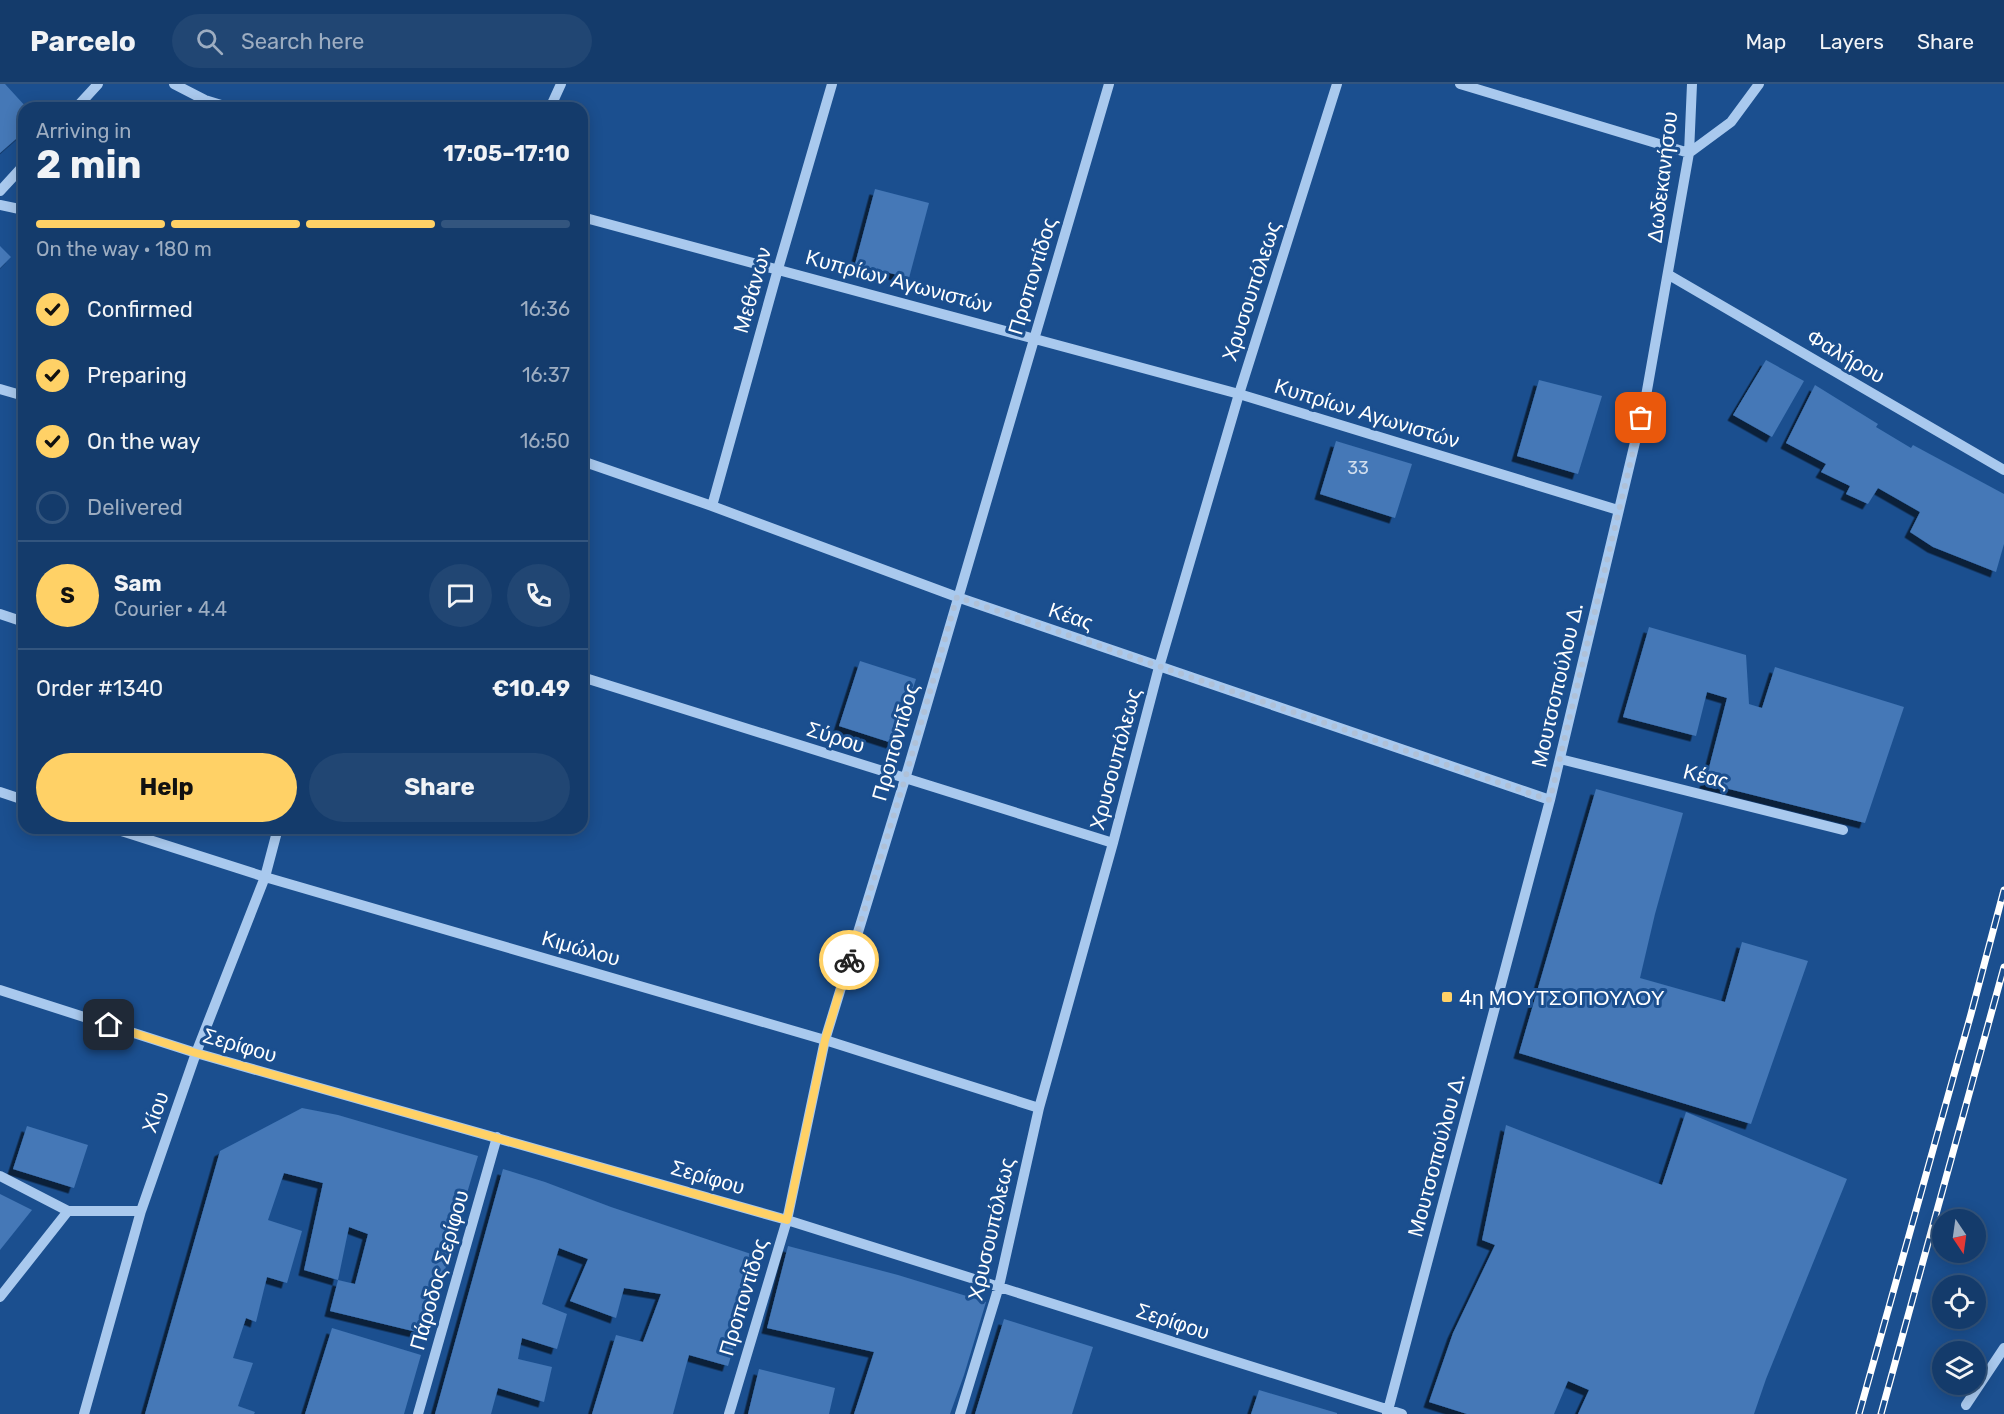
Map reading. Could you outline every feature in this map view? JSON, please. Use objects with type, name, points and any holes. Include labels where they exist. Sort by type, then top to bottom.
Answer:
[{"type":"street","points":[[82,102],[98,84]]},
{"type":"street","points":[[174,84],[212,102]]},
{"type":"street","points":[[553,102],[561,84]]},
{"type":"street","name":"Μεθάνων","points":[[712,506],[832,84]]},
{"type":"street","name":"Προποντίδος","points":[[729,1414],[787,1220],[825,1040],[905,779],[1109,84]]},
{"type":"street","name":"Χρυσουπόλεως","points":[[960,1414],[999,1286],[1038,1108],[1113,843],[1159,667],[1239,394],[1337,84]]},
{"type":"street","points":[[1460,84],[1689,153],[1731,122],[1759,84]]},
{"type":"street","name":"Δωδεκανήσου","points":[[1669,274],[1689,153],[1692,84]]},
{"type":"street","points":[[0,191],[18,172]]},
{"type":"street","points":[[0,205],[18,209]]},
{"type":"street","name":"Κυπρίων Αγωνιστών","points":[[588,219],[1239,394],[1618,510]]},
{"type":"street","name":"Φαλήρου","points":[[1669,274],[2004,470]]},
{"type":"street","name":"Μουτσοπούλου Δ.","points":[[1387,1412],[1550,800],[1646,396],[1669,274]]},
{"type":"street","points":[[0,389],[18,394]]},
{"type":"street","name":"Κέας","points":[[588,463],[712,506],[957,597],[1550,800]]},
{"type":"street","points":[[0,614],[18,620]]},
{"type":"street","name":"Σύρου","points":[[588,679],[1113,843]]},
{"type":"street","name":"Κέας","points":[[1560,759],[1843,830]]},
{"type":"street","points":[[0,792],[18,798]]},
{"type":"street","name":"Κιμώλου","points":[[131,834],[265,877],[825,1040],[1038,1108]]},
{"type":"street","name":"Χίου","points":[[84,1414],[141,1211],[196,1053],[265,877],[276,834]]},
{"type":"street","name":"Σερίφου","points":[[0,990],[196,1053],[787,1220],[1387,1412],[1402,1414]]},
{"type":"street","name":"Πάροδος Σερίφου","points":[[417,1414],[497,1137]]},
{"type":"street","points":[[0,1176],[68,1211],[141,1211]]},
{"type":"street","points":[[0,1297],[68,1211]]},
{"type":"street","points":[[1966,1405],[2004,1348]]},
{"type":"building","points":[[0,84],[5,84],[22,102],[18,102],[18,137],[0,153]]},
{"type":"building","points":[[875,189],[929,203],[909,278],[855,264]]},
{"type":"building","points":[[0,246],[11,257],[0,268]]},
{"type":"building","points":[[1766,360],[1804,381],[1772,437],[1733,415]]},
{"type":"building","points":[[1539,380],[1602,396],[1578,474],[1517,456]]},
{"type":"building","points":[[1815,385],[1878,424],[1876,427],[1911,448],[1913,445],[2004,494],[2004,544],[1996,572],[1933,547],[1910,532],[1920,512],[1878,488],[1868,504],[1846,494],[1850,486],[1821,472],[1826,464],[1786,443]]},
{"type":"building","points":[[1336,441],[1412,464],[1395,518],[1320,494]]},
{"type":"building","points":[[1649,627],[1746,655],[1749,704],[1762,708],[1775,667],[1904,707],[1865,823],[1705,783],[1727,698],[1707,692],[1696,736],[1623,717]]},
{"type":"building","points":[[860,661],[916,679],[895,744],[839,726]]},
{"type":"building","points":[[1596,789],[1683,813],[1640,978],[1725,1002],[1742,942],[1808,961],[1751,1124],[1519,1053]]},
{"type":"building","points":[[302,1108],[338,1115],[478,1156],[449,1254],[429,1335],[330,1311],[338,1280],[304,1270],[323,1183],[284,1173],[268,1220],[302,1231],[287,1283],[267,1277],[256,1322],[246,1318],[233,1358],[253,1363],[238,1406],[255,1412],[254,1414],[145,1414],[220,1151]],"holes":[[[349,1227],[368,1234],[355,1284],[338,1280]]]},
{"type":"building","points":[[1686,1112],[1847,1179],[1754,1414],[1578,1414],[1589,1390],[1568,1381],[1554,1414],[1467,1414],[1429,1402],[1453,1333],[1495,1245],[1482,1240],[1506,1125],[1662,1185]]},
{"type":"building","points":[[27,1126],[88,1145],[74,1188],[13,1169]]},
{"type":"building","points":[[503,1169],[757,1256],[743,1317],[728,1366],[689,1355],[673,1414],[592,1414],[616,1335],[643,1342],[661,1294],[624,1288],[616,1318],[570,1301],[588,1259],[559,1248],[542,1304],[567,1314],[557,1349],[522,1338],[518,1359],[552,1367],[544,1402],[498,1388],[491,1414],[435,1414]]},
{"type":"building","points":[[0,1194],[32,1210],[0,1250]]},
{"type":"building","points":[[788,1246],[898,1275],[986,1302],[950,1414],[854,1414],[874,1352],[767,1328]]},
{"type":"building","points":[[1004,1319],[1093,1347],[1072,1414],[975,1414]]},
{"type":"building","points":[[332,1328],[421,1355],[404,1414],[305,1414]]},
{"type":"building","points":[[759,1369],[835,1388],[829,1414],[748,1414]]},
{"type":"building","points":[[1259,1390],[1337,1413],[1337,1414],[1251,1414]]},
{"type":"railway","points":[[1859,1414],[2004,890]]},
{"type":"railway","points":[[1881,1414],[2004,967]]},
{"type":"way so far","points":[[849,960],[905,779],[957,597],[1550,800],[1641,418]]},
{"type":"place","name":"4η ΜΟΥΤΣΟΠΟΥΛΟΥ","points":[[1447,997]]},
{"type":"route","points":[[109,1025],[196,1053],[787,1220],[825,1040],[849,960]]}]
